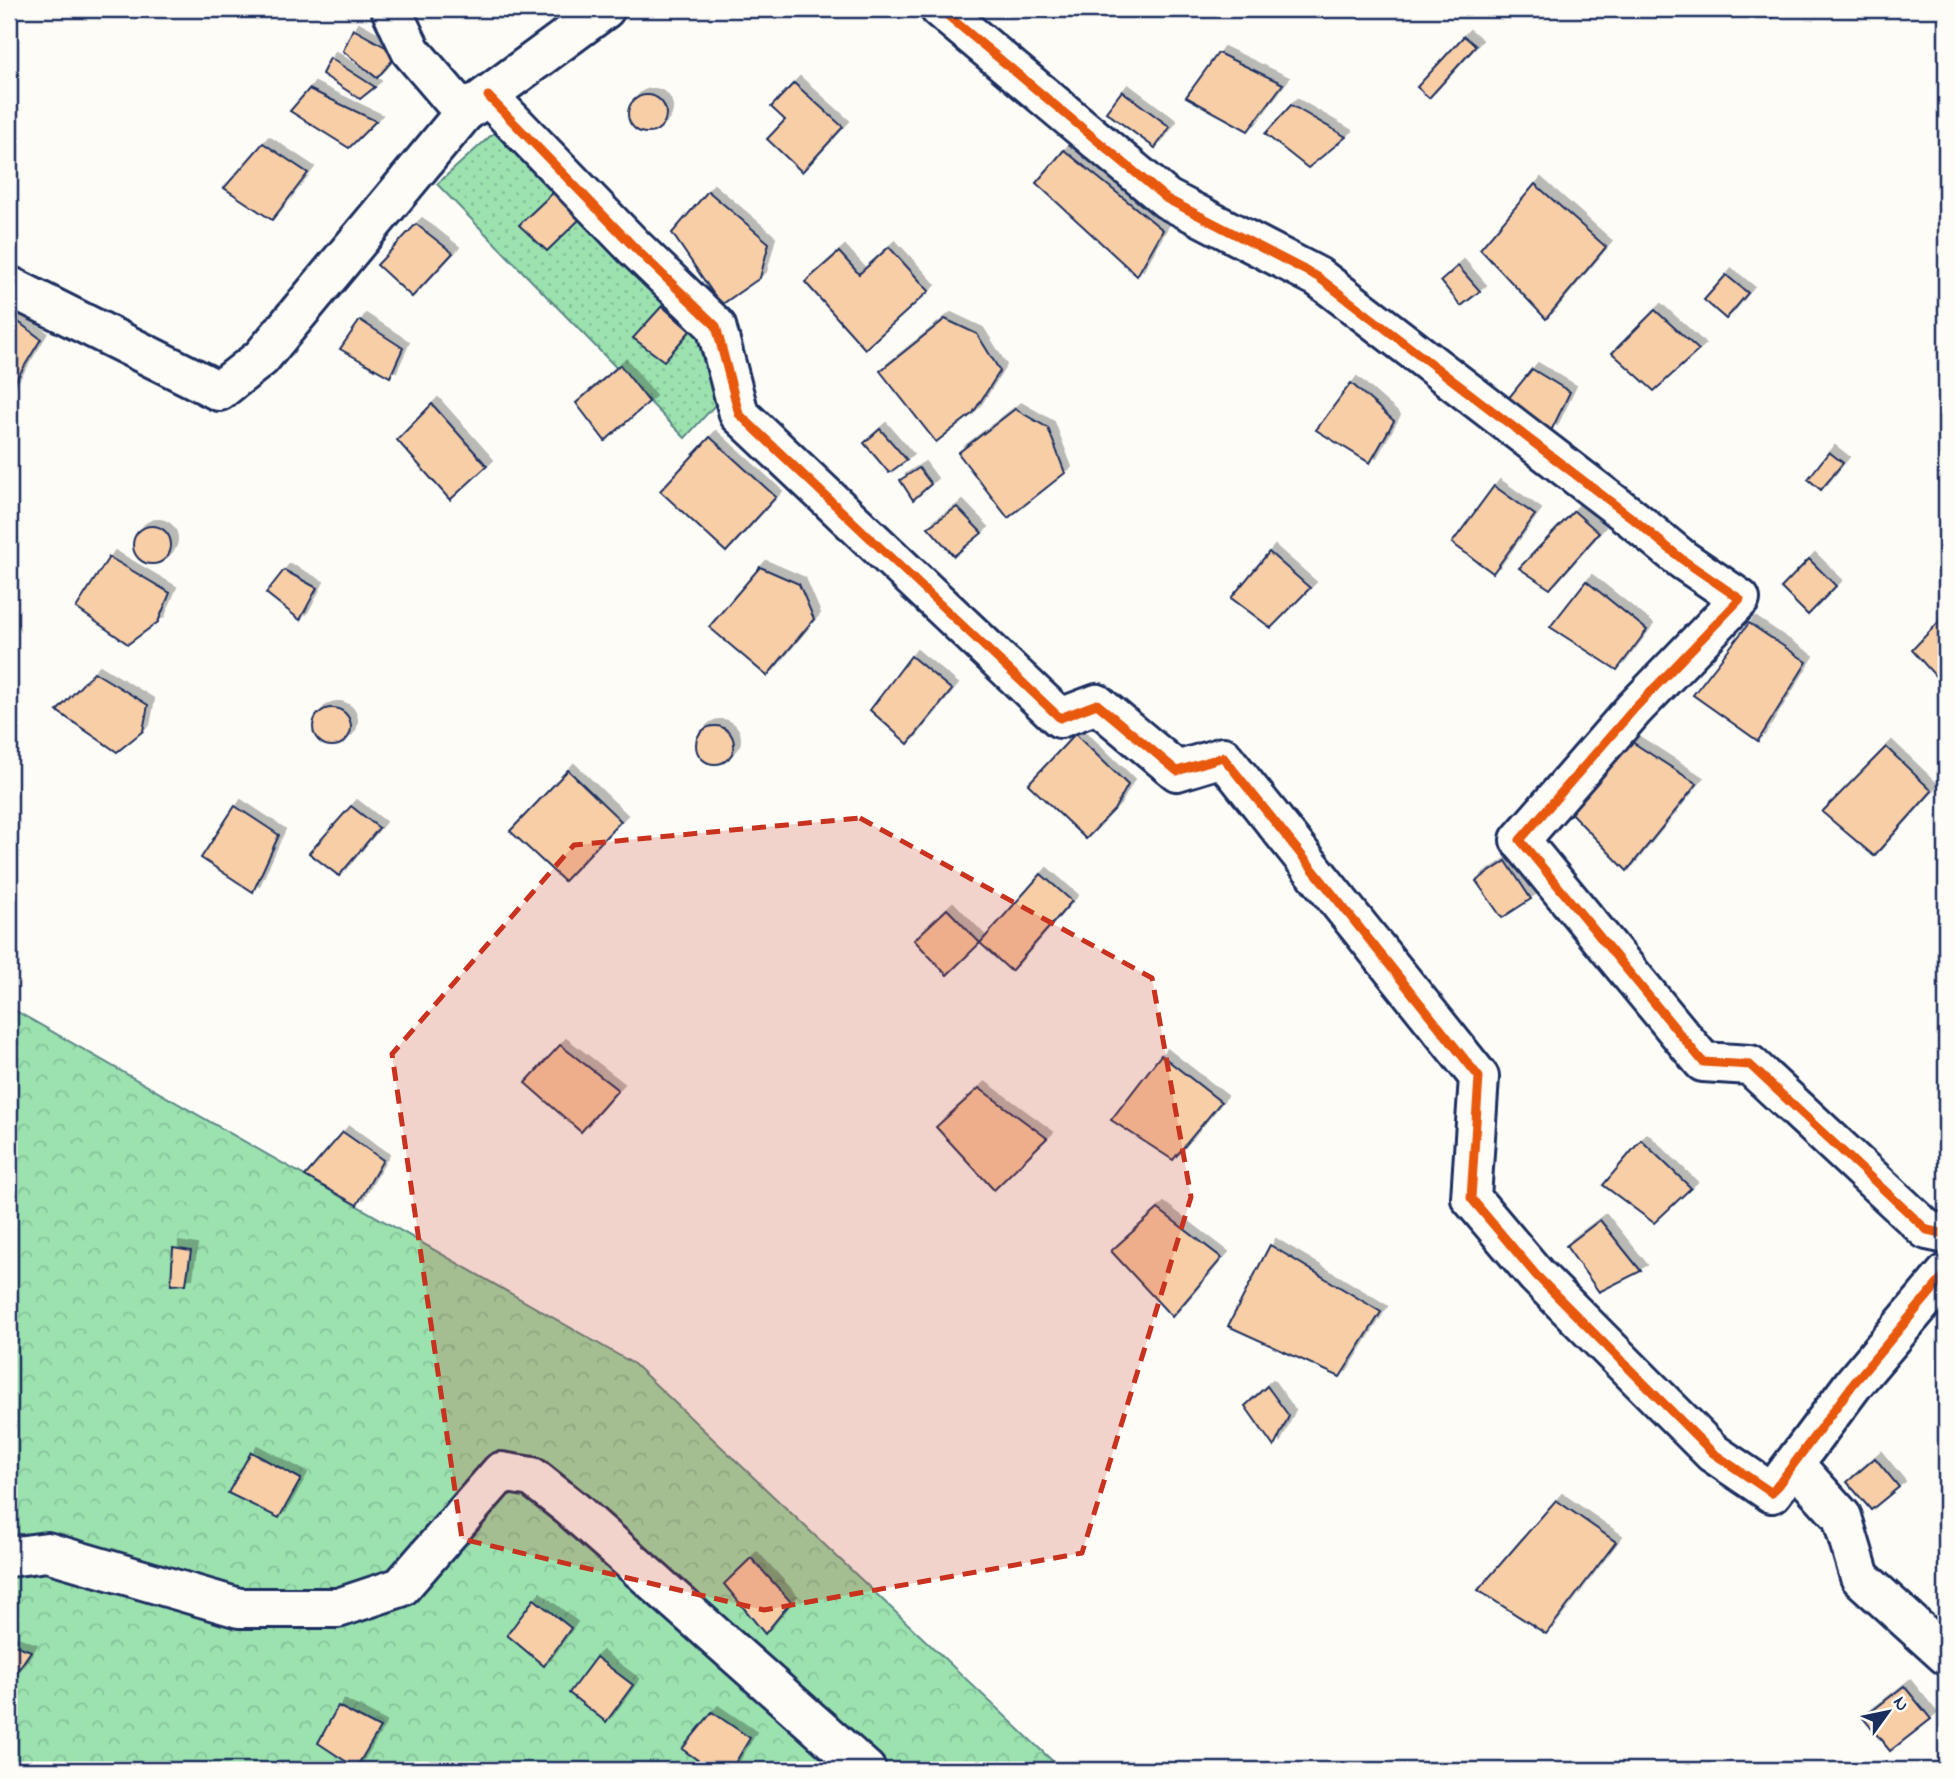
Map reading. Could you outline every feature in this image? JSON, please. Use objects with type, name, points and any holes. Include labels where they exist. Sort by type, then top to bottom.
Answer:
[{"type":"street","points":[[391,9],[411,51],[476,105],[635,248],[716,326],[739,414],[1060,718],[1097,704],[1177,771],[1223,757],[1479,1077],[1471,1198],[1536,1275],[1713,1452],[1772,1493],[1854,1383],[1946,1274]]},
{"type":"street","points":[[9,286],[219,391],[261,358],[476,105],[605,9]]},
{"type":"street","points":[[940,9],[1167,200],[1318,277],[1683,559],[1740,599],[1634,709],[1520,840],[1703,1062],[1750,1066],[1927,1230],[1946,1234]]},
{"type":"street","points":[[1794,1464],[1842,1517],[1860,1577],[1946,1655]]},
{"type":"street","points":[[9,1557],[47,1552],[239,1608],[338,1608],[401,1587],[501,1472],[532,1477],[582,1517],[866,1770]]},
{"type":"highlighted area","points":[[860,818],[1152,978],[1191,1197],[1082,1553],[764,1610],[462,1539],[392,1054],[574,845]]},
{"type":"green space","points":[[496,131],[702,339],[717,403],[685,438],[437,184]]},
{"type":"green space","points":[[9,1007],[634,1364],[1062,1770],[9,1770]]},
{"type":"building","points":[[1191,9],[1214,9],[1206,16]]},
{"type":"building","points":[[1763,9],[1784,9],[1772,18]]},
{"type":"building","points":[[353,29],[398,54],[377,78],[343,51]]},
{"type":"building","points":[[1464,36],[1476,46],[1429,98],[1417,87]]},
{"type":"building","points":[[1218,53],[1283,84],[1248,131],[1186,97]]},
{"type":"building","points":[[330,58],[375,87],[360,99],[322,74]]},
{"type":"building","points":[[794,83],[843,127],[802,172],[767,139],[785,120],[771,107]]},
{"type":"building","points":[[309,89],[376,121],[349,148],[290,111]]},
{"type":"building","points":[[1122,91],[1170,127],[1155,148],[1106,112]]},
{"type":"building","points":[[647,95],[661,100],[666,114],[661,128],[647,133],[633,128],[628,114],[633,100]]},
{"type":"building","points":[[1291,105],[1346,137],[1308,168],[1265,134]]},
{"type":"building","points":[[263,143],[308,173],[272,220],[224,188]]},
{"type":"building","points":[[1064,150],[1163,230],[1137,276],[1036,183]]},
{"type":"building","points":[[1535,184],[1606,247],[1546,319],[1480,249]]},
{"type":"building","points":[[555,191],[580,219],[547,251],[519,225]]},
{"type":"building","points":[[708,191],[769,243],[760,278],[721,305],[672,233]]},
{"type":"building","points":[[416,224],[453,253],[412,297],[377,265]]},
{"type":"building","points":[[889,247],[929,291],[865,349],[805,282],[839,252],[859,274]]},
{"type":"building","points":[[1458,266],[1480,291],[1461,306],[1441,281]]},
{"type":"building","points":[[1726,275],[1748,293],[1726,319],[1704,300]]},
{"type":"building","points":[[662,306],[690,331],[664,361],[633,338]]},
{"type":"building","points":[[1655,310],[1699,350],[1654,391],[1612,353]]},
{"type":"building","points":[[9,315],[41,339],[10,390],[9,389]]},
{"type":"building","points":[[945,319],[977,334],[1000,371],[973,413],[936,442],[880,371]]},
{"type":"building","points":[[360,320],[403,348],[390,377],[340,349]]},
{"type":"building","points":[[620,365],[649,402],[605,441],[576,403]]},
{"type":"building","points":[[1532,369],[1570,392],[1551,431],[1507,400]]},
{"type":"building","points":[[1351,383],[1394,421],[1370,463],[1316,430]]},
{"type":"building","points":[[432,404],[487,466],[450,500],[397,440]]},
{"type":"building","points":[[1015,409],[1048,428],[1065,473],[1008,518],[958,453]]},
{"type":"building","points":[[880,429],[907,460],[889,473],[864,443]]},
{"type":"building","points":[[710,437],[776,497],[726,552],[660,491]]},
{"type":"building","points":[[1829,452],[1843,463],[1821,490],[1808,479]]},
{"type":"building","points":[[919,468],[931,484],[913,500],[900,480]]},
{"type":"building","points":[[1494,486],[1535,515],[1493,573],[1452,543]]},
{"type":"building","points":[[957,507],[982,533],[954,556],[928,527]]},
{"type":"building","points":[[1574,511],[1599,533],[1550,589],[1519,568]]},
{"type":"building","points":[[152,526],[166,531],[171,545],[166,559],[152,564],[138,559],[133,545],[138,531]]},
{"type":"building","points":[[1269,552],[1310,588],[1271,628],[1231,598]]},
{"type":"building","points":[[109,557],[170,593],[158,622],[128,644],[76,608]]},
{"type":"building","points":[[1809,559],[1836,586],[1808,615],[1781,588]]},
{"type":"building","points":[[760,567],[799,584],[814,619],[767,676],[709,627]]},
{"type":"building","points":[[284,570],[317,588],[300,620],[266,593]]},
{"type":"building","points":[[1586,581],[1647,630],[1617,670],[1550,627]]},
{"type":"building","points":[[1946,614],[1946,688],[1912,650]]},
{"type":"building","points":[[1749,623],[1807,662],[1758,741],[1693,695]]},
{"type":"building","points":[[911,656],[952,690],[908,744],[870,710]]},
{"type":"building","points":[[94,672],[148,705],[143,731],[117,752],[57,711]]},
{"type":"building","points":[[332,708],[346,713],[351,727],[346,741],[332,746],[318,741],[313,727],[318,713]]},
{"type":"building","points":[[715,726],[729,731],[734,745],[729,759],[715,764],[701,759],[696,745],[701,731]]},
{"type":"building","points":[[1075,734],[1128,785],[1114,810],[1086,839],[1028,784]]},
{"type":"building","points":[[1626,738],[1697,784],[1627,871],[1563,805]]},
{"type":"building","points":[[1886,747],[1932,791],[1874,856],[1822,812]]},
{"type":"building","points":[[568,770],[621,821],[564,881],[510,831]]},
{"type":"building","points":[[235,806],[279,835],[253,892],[201,858]]},
{"type":"building","points":[[351,806],[379,828],[339,876],[309,853]]},
{"type":"building","points":[[1506,861],[1531,899],[1502,918],[1476,881]]},
{"type":"building","points":[[1041,874],[1072,901],[1011,971],[980,943]]},
{"type":"building","points":[[947,909],[980,943],[947,975],[914,940]]},
{"type":"building","points":[[560,1045],[618,1090],[581,1132],[525,1083]]},
{"type":"building","points":[[1161,1055],[1221,1102],[1173,1160],[1111,1120]]},
{"type":"building","points":[[979,1088],[1047,1138],[994,1190],[936,1127]]},
{"type":"building","points":[[343,1132],[383,1160],[357,1205],[305,1176]]},
{"type":"building","points":[[1641,1140],[1691,1188],[1654,1223],[1603,1185]]},
{"type":"building","points":[[1158,1209],[1222,1258],[1172,1317],[1111,1251]]},
{"type":"building","points":[[1600,1220],[1641,1271],[1599,1292],[1566,1246]]},
{"type":"building","points":[[1270,1245],[1381,1312],[1340,1377],[1228,1326]]},
{"type":"building","points":[[173,1248],[191,1251],[186,1284],[171,1285]]},
{"type":"building","points":[[1267,1386],[1289,1416],[1274,1447],[1245,1406]]},
{"type":"building","points":[[251,1452],[301,1479],[279,1518],[228,1493]]},
{"type":"building","points":[[1875,1458],[1899,1487],[1871,1510],[1847,1482]]},
{"type":"building","points":[[1556,1500],[1616,1542],[1546,1634],[1478,1590]]},
{"type":"building","points":[[751,1558],[791,1602],[765,1634],[724,1584]]},
{"type":"building","points":[[534,1599],[571,1628],[544,1666],[507,1635]]},
{"type":"building","points":[[9,1643],[31,1651],[14,1676],[9,1672]]},
{"type":"building","points":[[596,1657],[633,1685],[606,1722],[569,1693]]},
{"type":"building","points":[[1904,1686],[1931,1719],[1890,1751],[1863,1718]]},
{"type":"building","points":[[338,1706],[380,1728],[356,1768],[318,1743]]},
{"type":"building","points":[[712,1712],[750,1738],[731,1770],[712,1770],[682,1749]]},
{"type":"cycle path","points":[[940,9],[1167,199],[1318,277],[1683,560],[1740,599],[1634,709],[1520,840],[1703,1062],[1750,1065],[1927,1230],[1946,1234]]},
{"type":"cycle path","points":[[488,96],[635,248],[716,326],[739,414],[1060,718],[1097,704],[1177,771],[1223,757],[1479,1077],[1471,1198],[1536,1275],[1713,1453],[1772,1493],[1854,1383],[1946,1274]]}]
